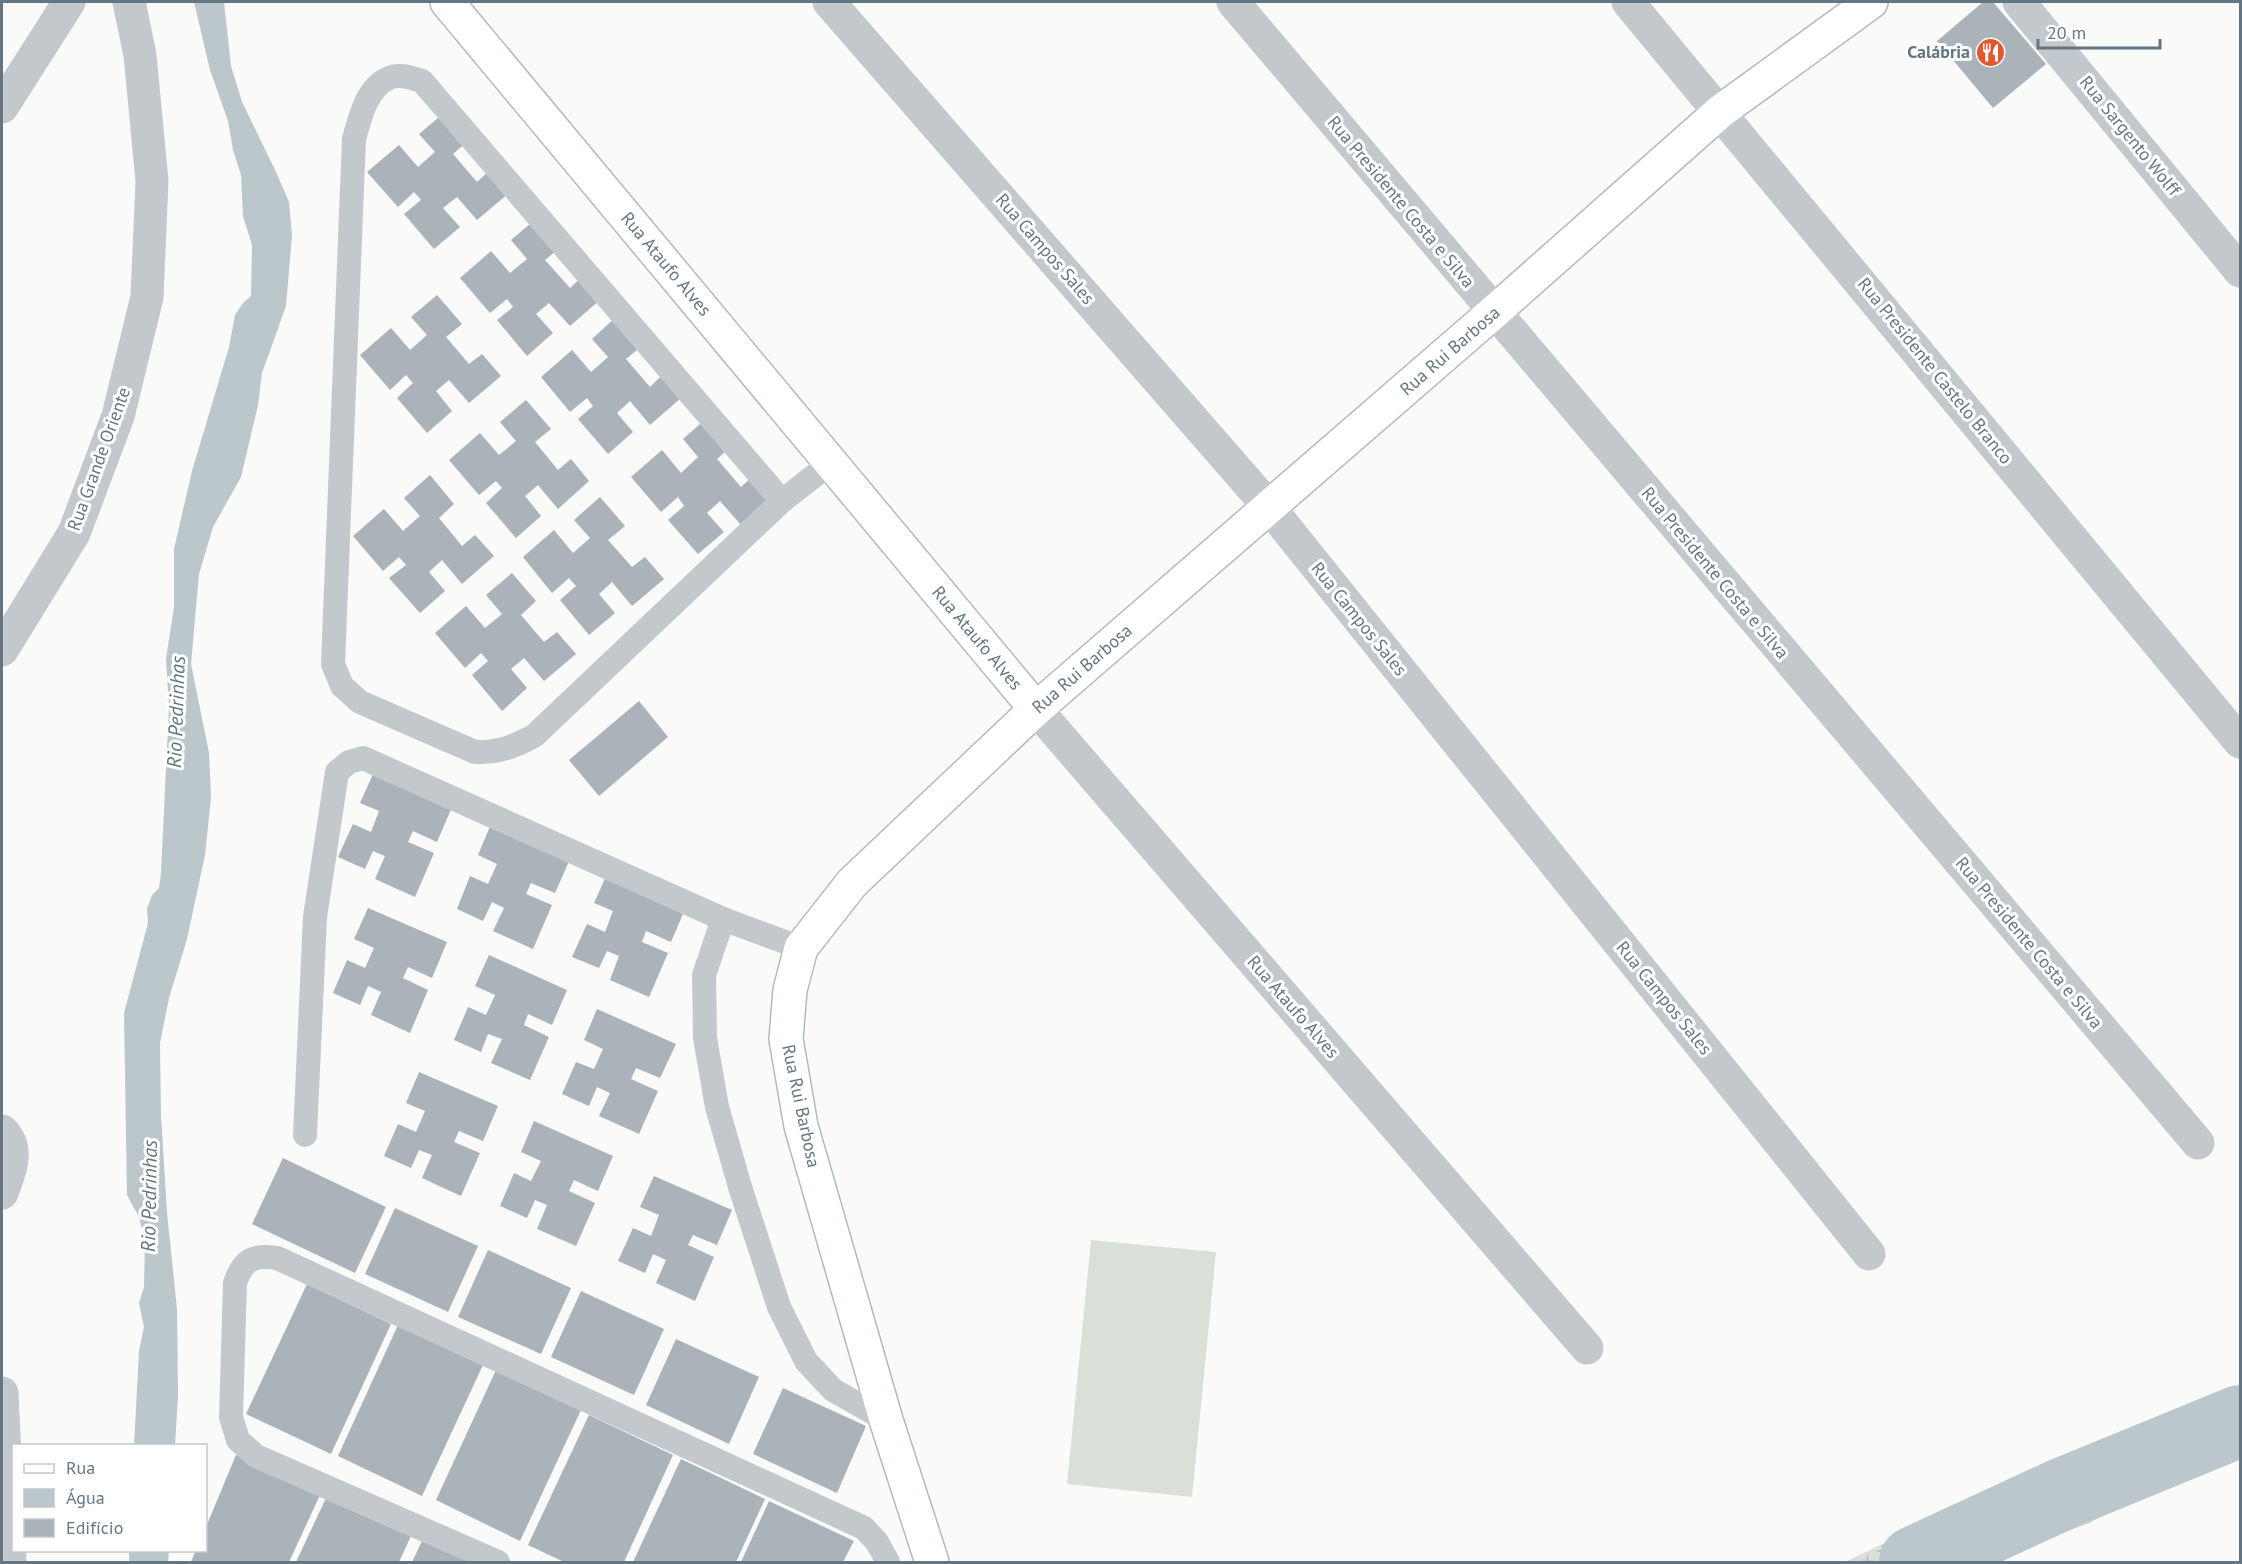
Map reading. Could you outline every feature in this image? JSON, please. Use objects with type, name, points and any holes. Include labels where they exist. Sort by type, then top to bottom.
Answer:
[{"type":"street","points":[[2,107],[69,2]]},
{"type":"street","name":"Rua Grande Oriente","points":[[2,650],[74,532],[118,416],[147,297],[152,181],[140,55],[129,2]]},
{"type":"street","name":"Rua Ataufo Alves","points":[[447,2],[1036,709],[1587,1348]]},
{"type":"street","name":"Rua Campos Sales","points":[[829,2],[1269,507],[1869,1254]]},
{"type":"street","name":"Rua Presidente Costa e Silva","points":[[1233,2],[2198,1143]]},
{"type":"street","name":"Rua Presidente Castelo Branco","points":[[1628,2],[1721,111],[2241,742]]},
{"type":"street","name":"Rua Rui Barbosa","points":[[932,1563],[886,1420],[801,1126],[786,1039],[790,990],[801,948],[852,883],[1036,709],[1494,312],[1721,111],[1871,2]]},
{"type":"street","name":"Rua Sargento Wolff","points":[[2019,2],[2241,271]]},
{"type":"street","points":[[2,1193],[12,1164],[7,1139]]},
{"type":"street","points":[[2,1393],[10,1563]]},
{"type":"lane","points":[[782,501],[422,81],[406,76],[389,78],[372,92],[361,113],[354,139],[333,664],[342,686],[360,702],[475,752],[494,752],[512,748],[534,736],[782,501],[832,462]]},
{"type":"lane","points":[[305,1135],[315,917],[338,771],[349,762],[363,758],[723,919],[801,948]]},
{"type":"lane","points":[[723,919],[704,975],[705,1038],[717,1107],[779,1307],[806,1360],[832,1390],[886,1420]]},
{"type":"lane","points":[[498,1563],[256,1456],[238,1440],[231,1417],[235,1283],[240,1269],[249,1260],[264,1256],[277,1258],[864,1528],[878,1542],[888,1563]]},
{"type":"green space","points":[[1091,1240],[1216,1252],[1192,1497],[1067,1484]]},
{"type":"green space","points":[[2240,1398],[2240,1446],[2196,1459],[2157,1485],[2090,1523],[1994,1558],[1976,1562],[1845,1562],[2002,1487]]},
{"type":"water","name":"Rio Pedrinhas","points":[[194,2],[224,2],[231,66],[242,102],[289,202],[292,235],[286,306],[262,373],[258,405],[241,477],[213,527],[199,574],[191,664],[209,753],[211,797],[205,855],[187,939],[169,998],[160,1043],[161,1115],[167,1213],[177,1309],[178,1396],[175,1444],[134,1444],[139,1351],[144,1327],[139,1303],[144,1287],[145,1241],[139,1217],[127,1195],[124,1013],[148,923],[147,909],[152,895],[159,888],[161,873],[169,707],[166,659],[174,607],[174,549],[192,471],[229,347],[235,315],[251,296],[252,245],[243,216],[241,175],[233,150],[228,121],[210,70]]},
{"type":"water","points":[[129,1552],[169,1552],[168,1562],[129,1562]]},
{"type":"building","name":"Calábria","points":[[1983,2],[1993,2],[2046,64],[1993,108],[1937,41]]},
{"type":"building","points":[[445,112],[469,140],[453,154],[477,182],[489,171],[509,193],[477,220],[457,197],[443,208],[460,227],[434,249],[404,214],[421,200],[414,192],[398,207],[367,172],[399,145],[418,167],[435,152],[419,134]]},
{"type":"building","points":[[537,218],[562,246],[545,260],[570,288],[582,277],[601,299],[570,326],[549,303],[536,314],[553,333],[527,356],[497,320],[513,307],[507,299],[490,313],[460,278],[491,251],[510,273],[527,259],[511,240]]},
{"type":"building","points":[[437,295],[462,324],[446,337],[469,364],[482,354],[501,376],[469,403],[449,380],[436,391],[452,411],[427,433],[397,398],[413,383],[406,375],[390,390],[360,355],[391,328],[410,350],[427,335],[411,317]]},
{"type":"building","points":[[617,316],[643,345],[626,359],[650,387],[662,375],[681,398],[650,425],[630,401],[617,413],[633,432],[608,454],[578,419],[593,406],[587,398],[570,412],[541,377],[572,350],[591,372],[608,357],[592,339]]},
{"type":"building","points":[[526,400],[551,429],[535,442],[558,470],[571,459],[589,481],[558,509],[538,485],[525,496],[541,516],[516,538],[486,503],[502,488],[496,481],[479,495],[449,460],[480,433],[499,455],[516,441],[500,422]]},
{"type":"building","points":[[709,416],[733,445],[717,459],[741,487],[753,476],[772,498],[741,525],[720,501],[707,513],[724,532],[698,554],[668,520],[684,506],[678,497],[661,512],[631,477],[662,450],[681,473],[698,457],[683,439]]},
{"type":"building","points":[[430,475],[454,504],[439,518],[462,546],[475,535],[494,556],[462,584],[442,560],[429,572],[445,591],[420,613],[389,578],[406,565],[399,557],[383,571],[353,536],[384,509],[403,531],[420,516],[404,498]]},
{"type":"building","points":[[600,497],[625,526],[608,540],[632,567],[645,557],[664,579],[632,606],[612,582],[599,594],[615,613],[589,635],[560,600],[576,586],[569,578],[552,593],[523,557],[554,530],[573,553],[590,538],[574,520]]},
{"type":"building","points":[[512,573],[536,601],[521,615],[544,642],[557,632],[576,654],[544,681],[524,658],[511,669],[527,688],[502,711],[472,675],[488,661],[481,653],[465,668],[435,633],[466,606],[485,628],[502,614],[486,595]]},
{"type":"building","points":[[639,701],[668,737],[599,796],[569,760]]},
{"type":"building","points":[[374,772],[452,807],[437,842],[413,831],[408,842],[434,853],[415,897],[375,879],[385,856],[373,851],[365,869],[338,857],[353,824],[371,832],[379,811],[360,803]]},
{"type":"building","points":[[491,824],[570,859],[555,893],[531,883],[526,894],[552,905],[533,949],[493,931],[504,908],[492,902],[483,921],[457,909],[470,876],[488,884],[497,864],[478,855]]},
{"type":"building","points":[[608,872],[686,907],[671,942],[646,931],[642,942],[668,953],[649,997],[610,980],[619,956],[607,951],[599,968],[572,957],[587,924],[605,932],[613,911],[594,903]]},
{"type":"building","points":[[368,908],[447,942],[432,978],[408,967],[403,978],[428,990],[410,1033],[371,1015],[381,992],[368,986],[360,1005],[333,993],[347,960],[365,968],[374,948],[354,939]]},
{"type":"building","points":[[489,955],[567,990],[552,1025],[528,1014],[524,1025],[549,1037],[530,1080],[491,1063],[502,1039],[488,1034],[481,1052],[454,1040],[468,1007],[486,1015],[495,995],[475,986]]},
{"type":"building","points":[[597,1009],[676,1044],[660,1078],[636,1068],[631,1079],[658,1091],[639,1134],[599,1116],[610,1093],[597,1087],[589,1106],[562,1094],[576,1062],[594,1069],[603,1049],[584,1040]]},
{"type":"building","points":[[419,1072],[498,1106],[483,1141],[459,1131],[454,1142],[480,1153],[461,1196],[422,1178],[432,1155],[419,1150],[411,1168],[384,1156],[398,1124],[416,1132],[425,1111],[406,1103]]},
{"type":"building","points":[[534,1121],[613,1156],[598,1191],[574,1180],[569,1191],[595,1203],[576,1246],[537,1229],[547,1205],[535,1200],[527,1218],[500,1206],[514,1173],[531,1181],[541,1161],[521,1152]]},
{"type":"building","points":[[283,1158],[386,1207],[355,1273],[252,1224]]},
{"type":"building","points":[[654,1176],[732,1210],[717,1245],[693,1235],[688,1245],[714,1257],[695,1301],[656,1283],[666,1260],[653,1254],[645,1273],[618,1261],[633,1228],[651,1236],[659,1215],[640,1207]]},
{"type":"building","points":[[395,1208],[478,1246],[448,1312],[365,1274]]},
{"type":"building","points":[[488,1250],[571,1288],[541,1354],[458,1317]]},
{"type":"building","points":[[307,1284],[391,1324],[331,1454],[246,1414]]},
{"type":"building","points":[[581,1291],[664,1329],[634,1395],[551,1357]]},
{"type":"building","points":[[398,1325],[483,1365],[422,1496],[338,1456]]},
{"type":"building","points":[[676,1339],[759,1377],[729,1444],[646,1405]]},
{"type":"building","points":[[496,1370],[581,1410],[520,1541],[436,1500]]},
{"type":"building","points":[[783,1388],[866,1426],[837,1493],[753,1454]]},
{"type":"building","points":[[589,1415],[673,1455],[624,1562],[564,1562],[528,1545]]},
{"type":"building","points":[[236,1455],[320,1495],[289,1562],[191,1562],[195,1552],[207,1552],[207,1525]]},
{"type":"building","points":[[681,1459],[765,1499],[736,1562],[633,1562]]},
{"type":"building","points":[[327,1496],[411,1536],[399,1562],[296,1562]]},
{"type":"building","points":[[769,1501],[854,1541],[843,1562],[741,1562]]},
{"type":"building","points":[[423,1539],[475,1562],[412,1562]]},
{"type":"waterway","points":[[1915,1562],[2062,1494],[2240,1421]]},
{"type":"place","name":"Calábria","points":[[1991,52]]}]
